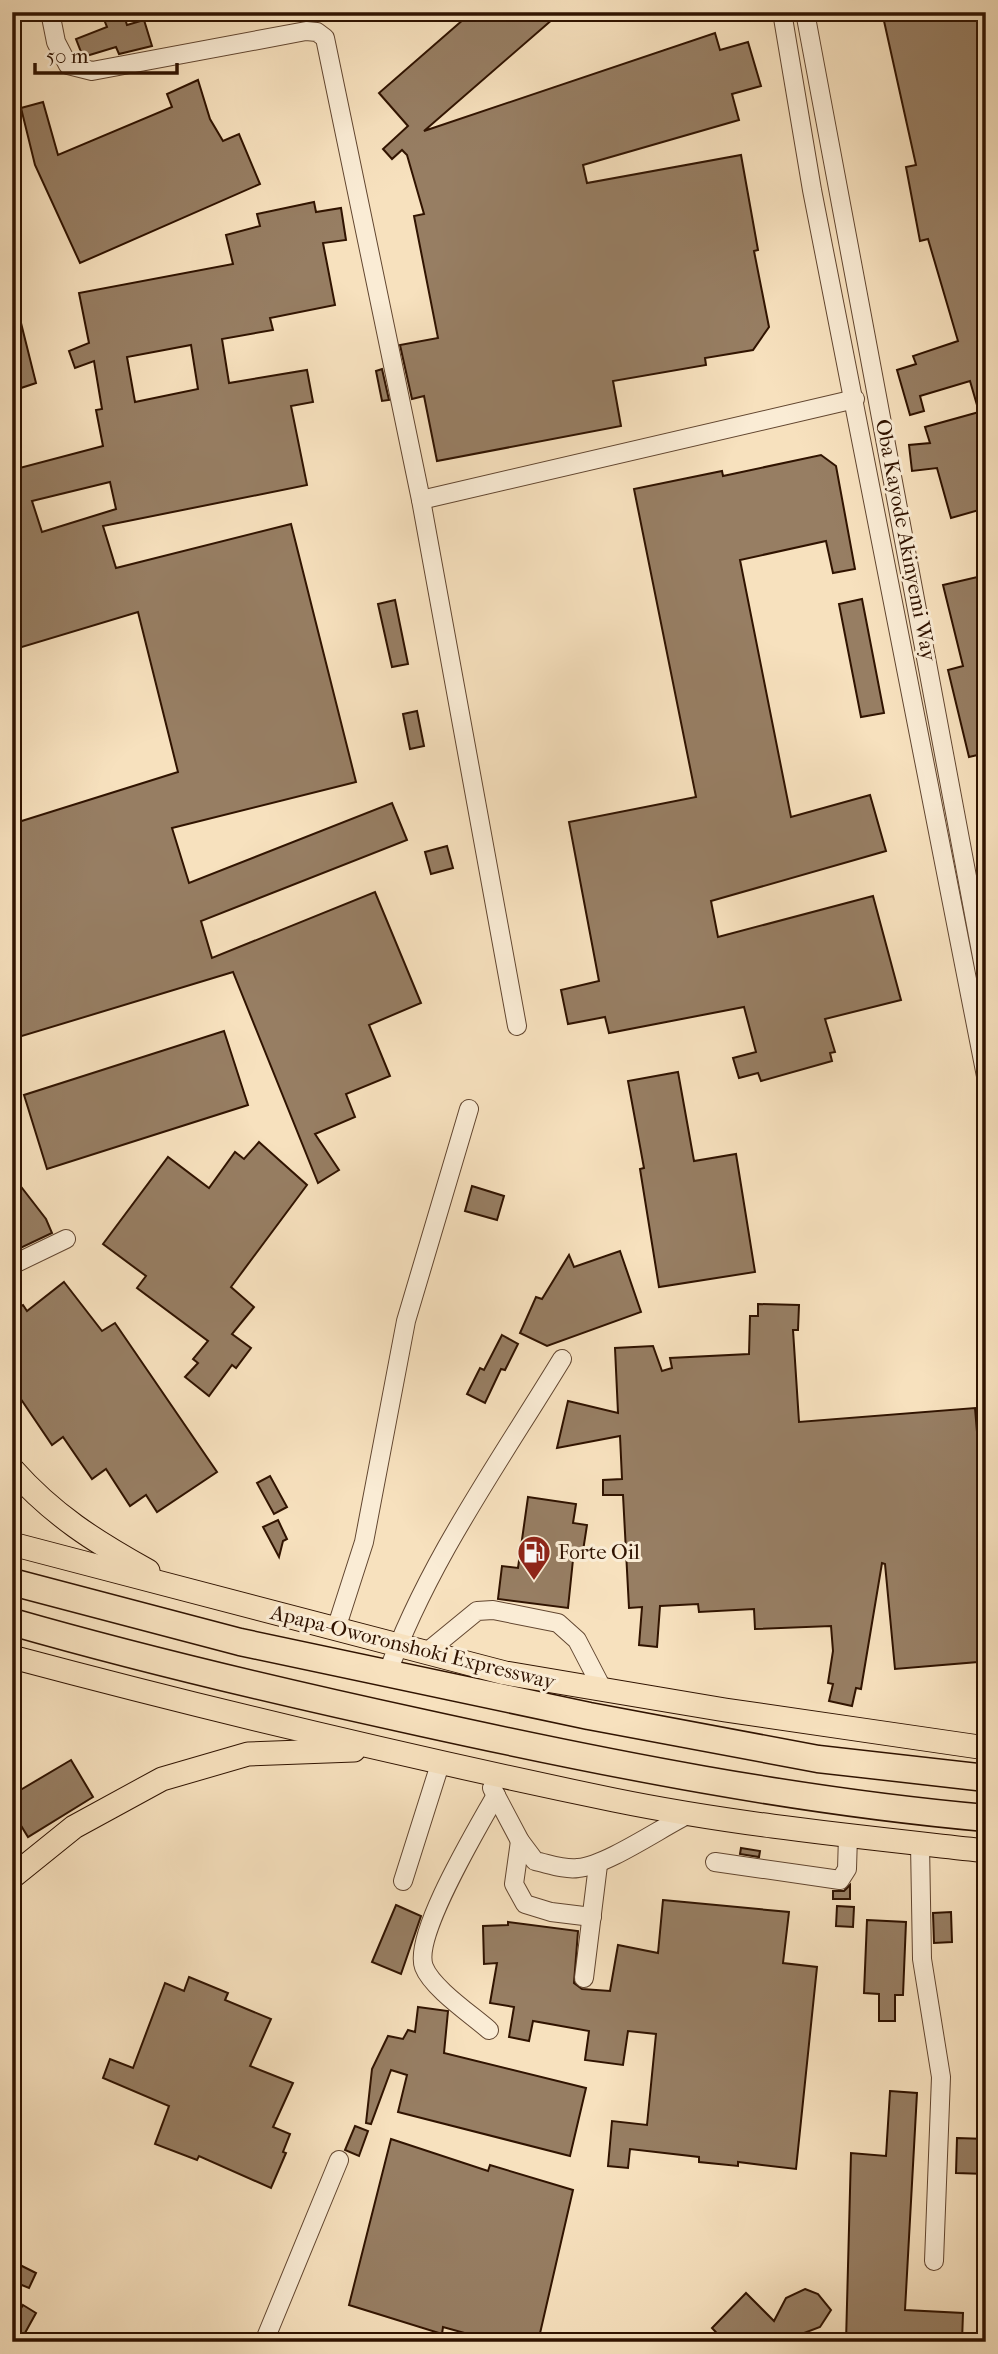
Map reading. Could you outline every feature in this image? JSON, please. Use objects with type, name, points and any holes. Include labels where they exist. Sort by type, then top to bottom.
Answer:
[{"type":"highway","name":"Apapa-Oworonshoki Expressway","points":[[12,1582],[240,1642],[387,1675],[818,1759],[986,1778]]},
{"type":"highway","points":[[12,1622],[231,1681],[553,1752],[732,1784],[902,1810],[986,1818]]},
{"type":"main road","points":[[12,1469],[42,1502],[85,1536],[178,1589]]},
{"type":"main road","name":"Apapa-Oworonshoki Expressway","points":[[12,1544],[505,1673],[985,1746]]},
{"type":"main road","points":[[12,1657],[249,1718],[616,1800],[848,1836],[986,1851]]},
{"type":"main road","points":[[12,1877],[74,1826],[162,1779],[248,1754],[388,1749]]},
{"type":"street","points":[[50,12],[56,42],[68,65],[92,71],[306,31],[317,32],[325,38],[421,500],[517,1026]]},
{"type":"street","name":"Oba Kayode Akinyemi Way","points":[[782,12],[812,190],[986,1076]]},
{"type":"street","name":"Oba Kayode Akinyemi Way","points":[[806,12],[986,978]]},
{"type":"street","points":[[421,500],[855,399]]},
{"type":"street","points":[[336,1629],[364,1542],[405,1321],[469,1109]]},
{"type":"street","points":[[12,1265],[66,1239]]},
{"type":"street","points":[[387,1675],[398,1644],[444,1554],[562,1359]]},
{"type":"street","points":[[427,1652],[477,1611],[493,1610],[558,1623],[577,1640],[603,1690]]},
{"type":"street","points":[[403,1881],[441,1760]]},
{"type":"street","points":[[482,1770],[520,1841],[535,1861],[575,1869],[598,1865],[657,1829],[692,1812]]},
{"type":"street","points":[[489,2030],[434,1982],[424,1969],[421,1956],[438,1902],[496,1795]]},
{"type":"street","points":[[715,1862],[840,1880],[847,1868],[848,1836]]},
{"type":"street","points":[[520,1841],[514,1884],[525,1905],[551,1912],[592,1916]]},
{"type":"street","points":[[920,1844],[922,1959],[941,2077],[934,2261]]},
{"type":"street","points":[[584,1978],[598,1865]]},
{"type":"street","points":[[264,2342],[339,2161]]},
{"type":"building","points":[[101,12],[123,12],[127,25],[144,20],[152,46],[119,54],[116,47],[83,57],[76,39],[107,27]]},
{"type":"building","points":[[472,12],[561,12],[424,131],[715,33],[720,50],[748,42],[761,86],[732,94],[739,120],[583,165],[587,183],[741,155],[758,250],[754,251],[769,327],[753,350],[705,358],[706,365],[613,381],[621,426],[437,461],[424,396],[412,399],[400,345],[438,338],[414,216],[424,214],[407,155],[402,150],[392,159],[383,149],[408,126],[379,93]]},
{"type":"building","points":[[882,12],[986,12],[986,508],[951,518],[937,468],[912,471],[909,445],[930,443],[925,427],[979,412],[970,381],[920,396],[924,411],[910,415],[897,370],[916,364],[913,356],[958,341],[928,239],[920,241],[906,167],[916,165]]},
{"type":"building","points":[[198,80],[210,119],[223,141],[239,134],[260,184],[80,263],[35,165],[21,108],[43,102],[58,155],[172,107],[167,94]]},
{"type":"building","points":[[314,202],[316,212],[341,208],[346,240],[323,243],[335,305],[270,318],[273,330],[222,339],[229,383],[307,370],[313,402],[291,406],[307,485],[103,526],[116,568],[291,524],[356,782],[172,828],[189,883],[392,803],[407,840],[201,921],[212,958],[375,892],[421,1003],[369,1025],[390,1076],[346,1094],[355,1117],[315,1134],[339,1170],[318,1183],[233,972],[12,1039],[12,824],[178,772],[138,612],[12,650],[12,470],[103,446],[96,410],[102,409],[94,361],[75,368],[69,351],[89,343],[79,293],[233,264],[226,235],[260,226],[257,214]],"holes":[[[191,345],[198,389],[135,402],[127,357]],[[110,482],[116,509],[42,532],[32,501]]]},
{"type":"building","points":[[18,311],[36,383],[12,391],[12,312]]},
{"type":"building","points":[[382,369],[389,400],[382,401],[376,371]]},
{"type":"building","points":[[821,455],[836,466],[855,569],[833,573],[826,541],[740,560],[791,817],[870,795],[886,851],[711,901],[718,937],[873,896],[901,1000],[825,1019],[835,1052],[830,1053],[832,1061],[761,1081],[758,1073],[739,1078],[733,1058],[756,1052],[744,1007],[609,1033],[605,1017],[568,1024],[561,990],[599,981],[569,822],[696,797],[634,489],[722,471],[723,476]]},
{"type":"building","points":[[986,575],[986,753],[969,757],[948,670],[963,666],[943,585]]},
{"type":"building","points":[[862,599],[884,713],[861,717],[839,604]]},
{"type":"building","points":[[395,600],[408,664],[392,667],[378,604]]},
{"type":"building","points":[[417,711],[424,746],[410,749],[403,714]]},
{"type":"building","points":[[447,846],[453,868],[431,874],[425,852]]},
{"type":"building","points":[[224,1031],[248,1105],[47,1169],[24,1095]]},
{"type":"building","points":[[678,1072],[694,1161],[736,1154],[755,1272],[659,1287],[640,1169],[644,1168],[628,1081]]},
{"type":"building","points":[[259,1142],[307,1185],[231,1287],[254,1307],[232,1334],[251,1348],[236,1368],[232,1365],[209,1396],[185,1377],[198,1363],[193,1359],[208,1341],[137,1288],[146,1276],[103,1244],[168,1157],[209,1188],[235,1152],[244,1159]]},
{"type":"building","points":[[12,1175],[46,1219],[52,1233],[12,1252]]},
{"type":"building","points":[[472,1186],[504,1196],[497,1220],[465,1211]]},
{"type":"building","points":[[620,1251],[641,1312],[547,1346],[520,1333],[536,1297],[542,1299],[569,1255],[574,1267]]},
{"type":"building","points":[[64,1282],[102,1331],[115,1323],[217,1472],[157,1512],[146,1495],[130,1506],[106,1469],[92,1479],[63,1437],[52,1445],[12,1386],[12,1311],[23,1305],[27,1311]]},
{"type":"building","points":[[758,1304],[799,1305],[798,1330],[793,1330],[799,1422],[975,1408],[986,1539],[986,1642],[978,1662],[895,1669],[885,1564],[882,1563],[861,1689],[856,1688],[852,1706],[829,1701],[833,1684],[828,1683],[833,1651],[831,1626],[755,1629],[754,1609],[699,1612],[698,1604],[660,1606],[657,1647],[639,1645],[642,1607],[629,1608],[623,1495],[603,1495],[603,1480],[622,1479],[620,1436],[557,1448],[568,1401],[618,1413],[615,1348],[653,1346],[662,1371],[672,1368],[670,1358],[749,1354],[750,1316],[758,1316]]},
{"type":"building","points":[[502,1335],[518,1344],[505,1370],[501,1369],[485,1403],[467,1394],[480,1368],[484,1370]]},
{"type":"building","points":[[270,1476],[287,1507],[274,1514],[257,1483]]},
{"type":"building","points":[[528,1497],[576,1504],[573,1523],[587,1525],[583,1551],[574,1550],[568,1608],[498,1599],[502,1566],[518,1568]]},
{"type":"building","points":[[278,1520],[287,1539],[283,1541],[279,1557],[263,1527]]},
{"type":"building","points":[[71,1760],[93,1797],[28,1837],[12,1811],[12,1795]]},
{"type":"building","points":[[741,1848],[760,1851],[759,1857],[740,1854]]},
{"type":"building","points":[[850,1885],[850,1899],[833,1899],[833,1891],[844,1891]]},
{"type":"building","points":[[663,1900],[789,1912],[783,1963],[817,1967],[796,2169],[738,2162],[738,2166],[699,2162],[699,2157],[630,2149],[628,2168],[608,2166],[612,2121],[647,2125],[656,2034],[628,2031],[623,2065],[585,2060],[589,2031],[533,2021],[529,2041],[509,2037],[514,2007],[490,2003],[497,1963],[484,1964],[483,1926],[508,1925],[508,1922],[578,1931],[574,1983],[582,1989],[610,1991],[618,1945],[658,1953]]},
{"type":"building","points":[[396,1905],[421,1916],[401,1974],[372,1962]]},
{"type":"building","points":[[837,1906],[854,1907],[853,1927],[836,1926]]},
{"type":"building","points":[[951,1912],[952,1942],[934,1943],[933,1913]]},
{"type":"building","points":[[867,1920],[906,1922],[903,1995],[895,1995],[895,2021],[879,2021],[879,1994],[864,1993]]},
{"type":"building","points":[[189,1977],[228,1993],[225,2000],[271,2019],[250,2066],[293,2083],[273,2127],[290,2134],[283,2152],[286,2153],[271,2188],[199,2156],[197,2160],[155,2144],[169,2106],[103,2078],[110,2059],[133,2068],[165,1983],[184,1991]]},
{"type":"building","points":[[418,2007],[448,2011],[444,2053],[586,2088],[570,2156],[398,2112],[407,2075],[391,2070],[371,2124],[366,2123],[372,2069],[388,2036],[403,2039],[408,2030],[415,2032]]},
{"type":"building","points":[[890,2091],[917,2093],[905,2310],[963,2313],[962,2342],[846,2342],[851,2153],[886,2156]]},
{"type":"building","points":[[355,2126],[368,2131],[359,2156],[345,2150]]},
{"type":"building","points":[[957,2138],[986,2139],[986,2174],[956,2173]]},
{"type":"building","points":[[391,2139],[488,2171],[490,2165],[573,2190],[538,2342],[497,2342],[443,2327],[442,2334],[349,2305]]},
{"type":"building","points":[[12,2261],[36,2273],[29,2288],[12,2281]]},
{"type":"building","points":[[805,2289],[818,2294],[831,2310],[820,2327],[791,2338],[795,2342],[725,2342],[712,2328],[746,2293],[774,2321],[786,2298]]},
{"type":"building","points":[[23,2305],[36,2313],[20,2342],[12,2342],[12,2323]]},
{"type":"place","name":"Forte Oil","points":[[534,1582]]}]
